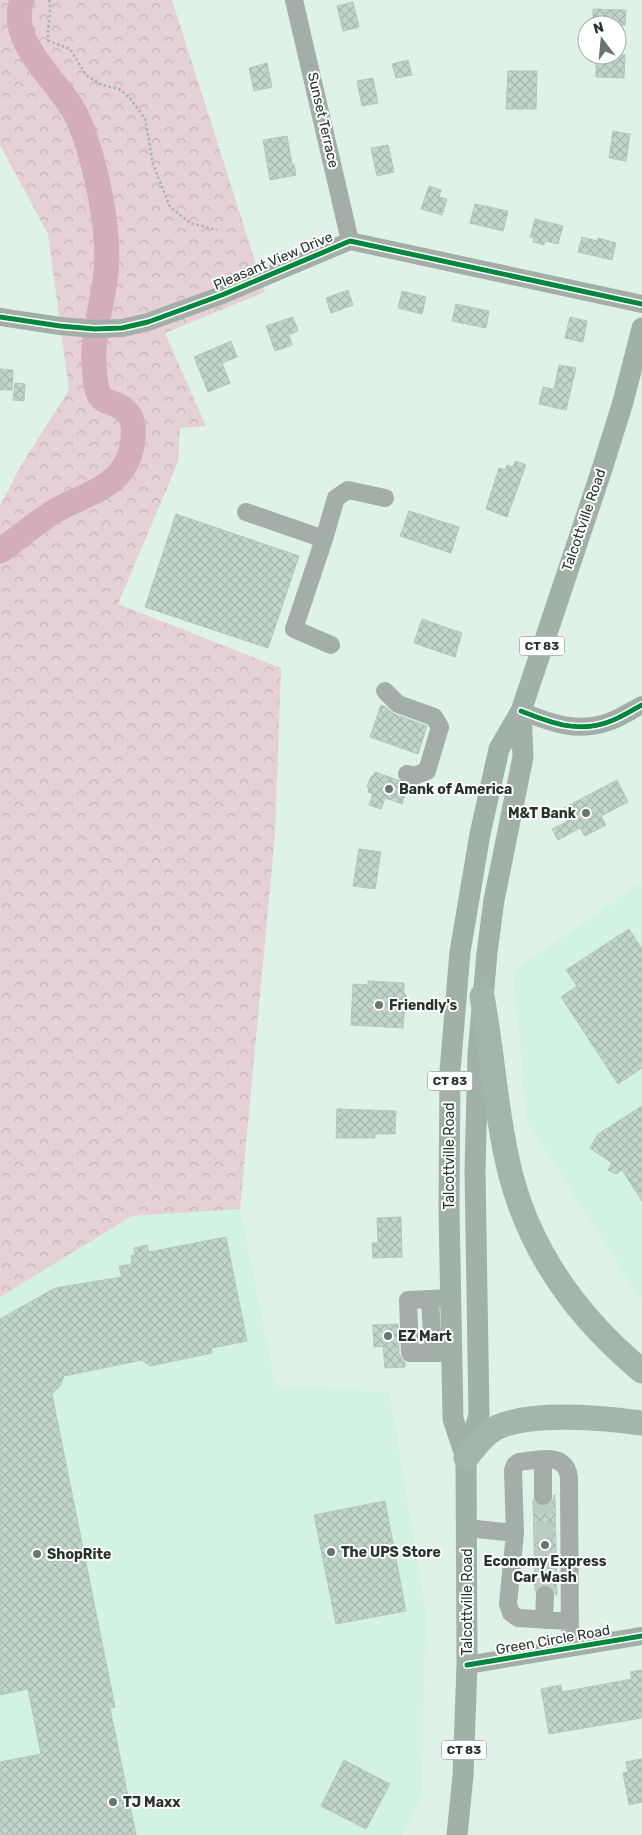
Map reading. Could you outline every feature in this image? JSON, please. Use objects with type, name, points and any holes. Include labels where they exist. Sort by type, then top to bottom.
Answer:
[{"type":"highway","points":[[482,996],[504,1141],[518,1197],[530,1229],[547,1262],[573,1302],[596,1329],[642,1371]]},
{"type":"highway","points":[[466,1458],[486,1435],[495,1429],[517,1421],[582,1419],[642,1423]]},
{"type":"main road","name":"Talcottville Road","points":[[457,1835],[463,1776],[467,1665],[466,1458],[453,1419],[452,1387],[442,1353],[440,1298],[452,1034],[460,960],[480,834],[499,749],[521,711],[602,469],[623,402],[642,328]]},
{"type":"main road","name":"Talcottville Road","points":[[466,1458],[479,1415],[474,1170],[482,996],[496,892],[523,757],[521,711]]},
{"type":"main road","points":[[449,1100],[463,1107],[476,1118]]},
{"type":"main road","points":[[452,1387],[468,1394],[479,1395]]},
{"type":"street","name":"Sunset Terrace","points":[[294,0],[350,241]]},
{"type":"street","name":"Pleasant View Drive","points":[[0,317],[60,326],[95,329],[122,328],[148,322],[222,295],[350,241],[642,304]]},
{"type":"street","points":[[331,646],[294,629],[336,498],[348,490],[386,498]]},
{"type":"street","points":[[246,512],[324,539]]},
{"type":"street","points":[[385,691],[398,704],[434,717],[440,727],[427,771],[414,776],[407,774]]},
{"type":"street","points":[[521,711],[554,724],[582,728],[611,721],[642,705]]},
{"type":"street","points":[[440,1298],[408,1300],[410,1353],[442,1353]]},
{"type":"street","points":[[543,1460],[543,1496]]},
{"type":"street","points":[[570,1621],[518,1618],[511,1613],[508,1604],[514,1533],[513,1470],[519,1462],[560,1460],[568,1469],[570,1621],[570,1648]]},
{"type":"street","points":[[467,1528],[514,1533]]},
{"type":"street","points":[[544,1620],[546,1595]]},
{"type":"street","name":"Green Circle Road","points":[[467,1665],[642,1636]]},
{"type":"path","points":[[49,0],[51,12],[48,37],[50,41],[70,49],[86,75],[102,85],[123,92],[140,111],[147,126],[153,164],[170,207],[190,223],[217,230]]},
{"type":"shaded area","points":[[642,882],[642,1302],[527,1122],[513,971]]},
{"type":"shaded area","points":[[240,1209],[276,1386],[389,1392],[426,1611],[422,1795],[402,1835],[0,1835],[0,1297],[132,1216]]},
{"type":"green space","points":[[0,0],[172,0],[265,292],[165,333],[206,426],[180,428],[178,462],[118,604],[281,668],[275,835],[240,1209],[132,1216],[0,1297],[0,506],[20,467],[69,390],[48,234],[0,145]]},
{"type":"building","points":[[353,2],[359,27],[343,31],[337,6]]},
{"type":"building","points":[[593,9],[626,10],[626,15],[593,15]]},
{"type":"building","points":[[408,60],[412,75],[396,78],[392,64]]},
{"type":"building","points":[[267,63],[272,87],[254,91],[249,68]]},
{"type":"building","points":[[596,65],[625,65],[624,78],[596,77]]},
{"type":"building","points":[[508,71],[537,71],[536,109],[506,109]]},
{"type":"building","points":[[373,78],[378,103],[362,106],[357,81]]},
{"type":"building","points":[[613,131],[630,134],[626,161],[609,158]]},
{"type":"building","points":[[287,136],[296,175],[270,180],[263,140]]},
{"type":"building","points":[[388,145],[394,172],[377,176],[371,148]]},
{"type":"building","points":[[429,186],[441,190],[439,197],[447,199],[442,215],[421,209]]},
{"type":"building","points":[[475,204],[508,211],[503,231],[470,223]]},
{"type":"building","points":[[535,219],[563,226],[558,244],[545,241],[544,245],[533,242],[534,238],[530,237]]},
{"type":"building","points":[[582,237],[597,241],[598,238],[616,243],[612,260],[578,252]]},
{"type":"building","points":[[348,290],[353,305],[331,313],[326,298]]},
{"type":"building","points":[[402,291],[426,297],[422,314],[398,308]]},
{"type":"building","points":[[456,304],[489,311],[486,328],[452,321]]},
{"type":"building","points":[[293,317],[298,331],[289,335],[292,345],[275,351],[266,326]]},
{"type":"building","points":[[570,317],[587,321],[583,342],[565,338]]},
{"type":"building","points":[[231,341],[237,357],[222,363],[230,383],[208,392],[194,357]]},
{"type":"building","points":[[559,365],[576,368],[566,410],[539,404],[543,387],[554,389]]},
{"type":"building","points":[[0,369],[13,370],[12,390],[0,390]]},
{"type":"building","points":[[15,383],[25,384],[24,401],[13,400]]},
{"type":"building","points":[[515,461],[526,465],[507,517],[486,509],[499,468],[505,470],[507,465],[513,467]]},
{"type":"building","points":[[409,511],[459,527],[451,553],[400,536]]},
{"type":"building","points":[[176,514],[299,556],[268,648],[145,607]]},
{"type":"building","points":[[422,619],[462,633],[455,657],[414,643]]},
{"type":"building","points":[[381,705],[394,714],[427,726],[418,754],[370,737]]},
{"type":"building","points":[[375,772],[408,785],[402,804],[385,798],[381,809],[369,805],[373,794],[368,792],[369,787],[367,787],[371,776]]},
{"type":"building","name":"M&T Bank","points":[[617,780],[628,802],[601,816],[606,825],[585,836],[580,828],[558,840],[552,829],[568,821],[562,809]]},
{"type":"building","points":[[359,849],[381,852],[375,889],[353,886]]},
{"type":"building","points":[[629,929],[642,949],[642,1068],[618,1084],[561,997],[577,986],[566,970]]},
{"type":"building","name":"Friendly's","points":[[368,981],[404,983],[404,993],[406,995],[403,1028],[351,1025],[353,984],[368,985]]},
{"type":"building","points":[[642,1106],[642,1201],[622,1170],[616,1174],[608,1170],[612,1163],[590,1148],[598,1134]]},
{"type":"building","points":[[337,1109],[396,1111],[395,1134],[375,1134],[375,1138],[336,1138]]},
{"type":"building","points":[[401,1217],[402,1257],[373,1258],[372,1243],[378,1243],[377,1218]]},
{"type":"building","points":[[226,1237],[247,1341],[211,1348],[212,1353],[150,1366],[142,1360],[64,1376],[60,1386],[52,1394],[115,1707],[110,1708],[136,1835],[0,1835],[0,1762],[41,1754],[28,1689],[0,1695],[0,1319],[55,1288],[122,1277],[119,1266],[132,1264],[131,1256],[135,1255],[134,1248],[147,1245],[149,1252]]},
{"type":"building","name":"EZ Mart","points":[[398,1324],[399,1353],[405,1362],[405,1367],[385,1368],[383,1346],[374,1347],[373,1325]]},
{"type":"building","name":"Economy Express Car Wash","points":[[554,1495],[557,1595],[551,1586],[546,1584],[540,1586],[535,1591],[533,1499],[537,1505],[543,1507],[552,1502]]},
{"type":"building","points":[[385,1501],[406,1611],[336,1624],[314,1515]]},
{"type":"building","points":[[642,1670],[642,1718],[549,1734],[541,1689],[561,1685],[562,1692],[632,1679],[630,1672]]},
{"type":"building","points":[[642,1759],[642,1802],[629,1805],[623,1773],[628,1772],[626,1762]]},
{"type":"building","points":[[344,1760],[390,1784],[366,1829],[321,1806]]},
{"type":"waterway","points":[[0,551],[55,511],[102,488],[110,482],[124,467],[130,454],[133,437],[132,422],[129,415],[119,406],[105,401],[96,387],[94,364],[95,338],[107,256],[104,216],[91,156],[79,121],[61,92],[38,63],[22,33],[19,17],[22,0]]},
{"type":"tunnel","points":[[543,1496],[545,1595]]},
{"type":"cycle path","points":[[0,317],[60,326],[95,329],[122,328],[148,322],[222,295],[350,241],[642,304]]},
{"type":"cycle path","points":[[521,711],[554,723],[588,727],[611,721],[642,705]]},
{"type":"cycle path","points":[[467,1665],[642,1636]]},
{"type":"place","name":"Bank of America","points":[[389,789]]},
{"type":"place","name":"M&T Bank","points":[[586,813]]},
{"type":"place","name":"Friendly's","points":[[379,1005]]},
{"type":"place","name":"EZ Mart","points":[[388,1336]]},
{"type":"place","name":"Economy Express Car Wash","points":[[545,1545]]},
{"type":"place","name":"The UPS Store","points":[[331,1552]]},
{"type":"place","name":"ShopRite","points":[[37,1554]]},
{"type":"place","name":"TJ Maxx","points":[[113,1802]]}]
